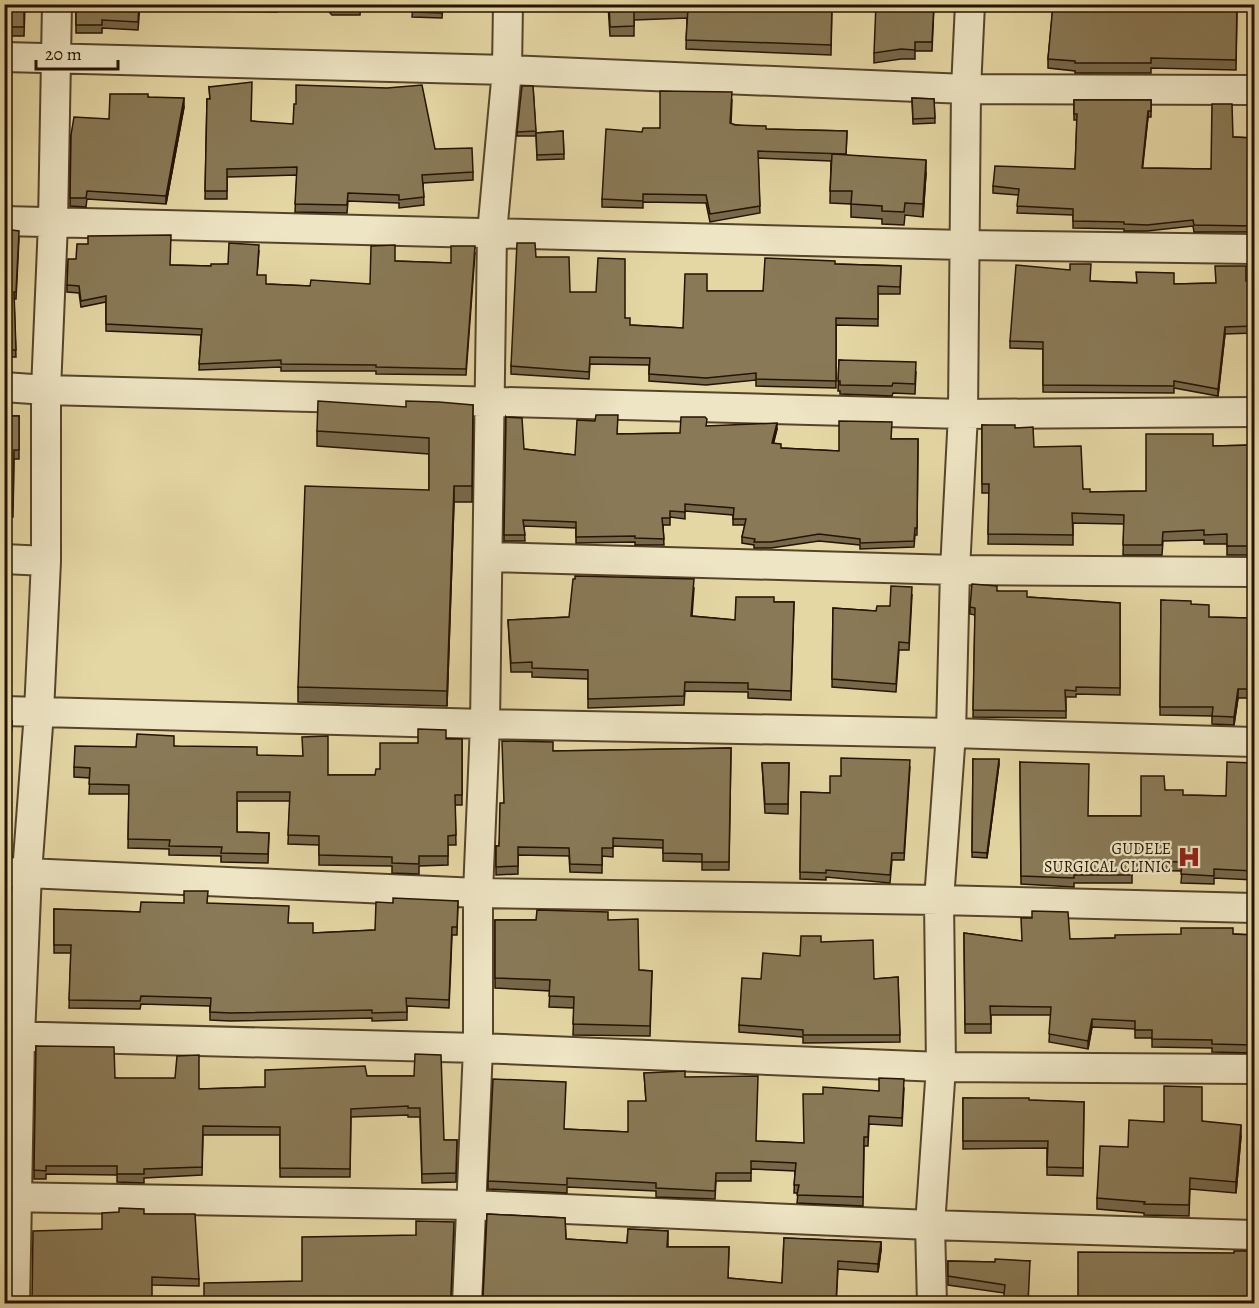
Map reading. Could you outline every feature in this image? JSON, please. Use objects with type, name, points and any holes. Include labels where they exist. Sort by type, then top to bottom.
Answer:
[{"type":"street","points":[[15,1304],[11,1197],[16,873],[39,712],[46,561],[46,390],[53,223],[57,4]]},
{"type":"street","points":[[467,1304],[478,1048],[478,893],[489,558],[492,233],[507,70],[508,4]]},
{"type":"street","points":[[932,1304],[930,1225],[941,1067],[939,900],[951,733],[955,570],[963,414],[966,89],[970,4]]},
{"type":"street","points":[[4,57],[507,70],[966,89],[1254,90]]},
{"type":"street","points":[[4,221],[965,245],[1254,249]]},
{"type":"street","points":[[4,387],[46,390],[963,414],[1254,412]]},
{"type":"street","points":[[489,558],[955,570],[1254,572]]},
{"type":"street","points":[[4,559],[46,561]]},
{"type":"street","points":[[4,711],[1254,742]]},
{"type":"street","points":[[16,873],[478,893],[939,900],[1254,908]]},
{"type":"street","points":[[12,1036],[478,1048],[941,1067],[1254,1069]]},
{"type":"street","points":[[11,1197],[472,1205],[930,1225],[1254,1235]]},
{"type":"building","points":[[4,4],[24,4],[24,27],[4,27]]},
{"type":"building","points":[[76,4],[139,4],[138,22],[102,20],[102,25],[76,25]]},
{"type":"building","points":[[218,4],[277,4],[277,6]]},
{"type":"building","points":[[330,4],[361,4],[360,10],[332,10]]},
{"type":"building","points":[[413,4],[443,4],[442,13],[412,12]]},
{"type":"building","points":[[609,4],[832,4],[831,45],[686,40],[688,8],[634,10],[634,26],[610,27]]},
{"type":"building","points":[[876,4],[934,4],[932,42],[915,42],[915,50],[901,49],[874,53]]},
{"type":"building","points":[[1053,4],[1237,4],[1236,60],[1151,58],[1151,63],[1075,63],[1075,61],[1048,59]]},
{"type":"building","points":[[252,82],[251,121],[293,124],[296,85],[387,88],[422,85],[435,149],[472,148],[473,172],[422,175],[424,197],[399,200],[399,195],[348,193],[347,205],[295,204],[297,167],[227,169],[227,191],[205,191],[209,87]]},
{"type":"building","points":[[522,86],[533,86],[536,131],[517,132]]},
{"type":"building","points":[[660,91],[732,92],[730,123],[766,126],[766,129],[847,131],[846,154],[758,151],[760,206],[710,214],[706,195],[643,194],[643,201],[602,199],[606,129],[642,132],[643,128],[660,128]]},
{"type":"building","points":[[110,94],[148,94],[148,97],[184,98],[166,196],[87,191],[86,198],[70,198],[71,135],[74,117],[109,119]]},
{"type":"building","points":[[912,98],[934,99],[935,118],[913,119]]},
{"type":"building","points":[[1074,100],[1151,100],[1142,168],[1211,169],[1212,104],[1232,104],[1233,137],[1254,138],[1254,226],[1194,225],[1193,220],[1147,225],[1073,221],[1073,209],[1017,206],[1019,189],[993,186],[995,166],[1075,169],[1077,114],[1074,114]]},
{"type":"building","points":[[563,131],[564,154],[537,155],[536,133]]},
{"type":"building","points":[[832,154],[926,160],[923,204],[905,203],[904,212],[882,211],[882,206],[851,204],[852,191],[830,191]]},
{"type":"building","points":[[4,229],[19,231],[16,292],[14,292],[16,350],[4,350]]},
{"type":"building","points":[[171,235],[170,265],[228,264],[229,243],[259,245],[257,275],[266,275],[266,284],[310,286],[311,280],[370,284],[371,246],[395,245],[395,261],[451,263],[451,246],[475,246],[466,369],[281,364],[281,360],[199,364],[202,329],[106,324],[106,296],[81,301],[79,286],[67,285],[68,259],[76,259],[77,244],[88,244],[88,236]]},
{"type":"building","points":[[517,243],[535,243],[536,257],[569,257],[570,292],[596,292],[598,258],[625,259],[625,318],[630,318],[630,325],[683,328],[685,274],[707,274],[707,291],[763,291],[765,258],[835,261],[835,264],[901,266],[900,287],[878,286],[878,319],[836,318],[836,381],[756,379],[756,373],[706,378],[649,374],[650,358],[590,357],[589,372],[511,366]]},
{"type":"building","points":[[1070,264],[1091,264],[1090,281],[1137,283],[1136,272],[1174,273],[1174,284],[1216,283],[1215,266],[1246,266],[1246,281],[1254,280],[1254,326],[1225,327],[1218,389],[1174,381],[1174,386],[1043,385],[1043,342],[1010,341],[1016,265],[1070,270]]},
{"type":"building","points":[[839,360],[916,362],[915,384],[840,385],[838,381]]},
{"type":"building","points":[[318,401],[406,407],[406,401],[473,405],[472,486],[454,486],[447,691],[298,687],[305,486],[429,490],[429,438],[317,431]]},
{"type":"building","points":[[596,415],[618,415],[617,434],[680,433],[681,417],[705,417],[706,426],[777,423],[772,443],[781,444],[781,448],[839,451],[839,421],[892,422],[891,439],[918,439],[917,528],[915,528],[914,541],[860,543],[860,539],[819,534],[771,542],[754,542],[755,539],[742,537],[746,519],[733,519],[734,508],[685,504],[685,512],[670,511],[670,518],[662,518],[664,539],[635,538],[635,536],[576,537],[576,522],[523,520],[525,535],[504,535],[506,417],[522,418],[524,449],[575,455],[577,420],[595,421]]},
{"type":"building","points":[[4,416],[19,416],[19,450],[14,450],[13,507],[4,507]]},
{"type":"building","points":[[982,425],[1033,427],[1034,447],[1081,446],[1083,489],[1090,489],[1090,492],[1146,491],[1146,434],[1213,434],[1213,446],[1254,445],[1254,529],[1249,529],[1249,546],[1227,546],[1227,534],[1204,535],[1204,530],[1163,532],[1162,545],[1123,545],[1124,515],[1072,513],[1073,535],[988,534],[989,484],[982,484]]},
{"type":"building","points":[[575,576],[694,579],[691,616],[735,620],[736,597],[774,597],[774,602],[794,602],[791,691],[748,689],[748,683],[685,682],[684,696],[588,699],[588,670],[532,668],[532,662],[511,663],[508,620],[569,617]]},
{"type":"building","points":[[972,584],[997,586],[997,591],[1027,591],[1027,597],[1120,603],[1120,688],[1076,687],[1076,691],[1065,690],[1066,711],[973,710],[975,608],[970,607]]},
{"type":"building","points":[[891,586],[912,587],[909,643],[899,642],[896,684],[832,679],[833,608],[876,611],[877,606],[890,606]]},
{"type":"building","points":[[1161,600],[1191,601],[1191,604],[1209,605],[1209,617],[1248,618],[1250,689],[1238,689],[1234,717],[1212,716],[1213,707],[1160,707]]},
{"type":"building","points":[[4,630],[7,631],[5,670],[4,670]]},
{"type":"building","points":[[4,720],[12,721],[8,784],[6,783],[6,826],[4,826]]},
{"type":"building","points":[[418,729],[446,730],[446,739],[462,739],[462,795],[455,795],[456,835],[448,836],[448,856],[419,856],[419,864],[392,863],[392,857],[319,855],[319,836],[288,835],[290,792],[237,792],[237,832],[269,833],[268,854],[221,853],[222,847],[169,846],[170,840],[128,839],[129,785],[89,784],[90,768],[74,767],[75,746],[136,747],[137,734],[174,736],[174,746],[257,747],[257,755],[303,756],[302,737],[328,736],[328,775],[375,775],[376,769],[380,769],[380,743],[418,743]]},
{"type":"building","points":[[502,741],[553,742],[553,751],[731,748],[729,862],[702,862],[702,854],[663,853],[663,840],[613,838],[613,848],[602,848],[602,865],[570,864],[569,848],[518,847],[518,866],[496,867],[500,803],[504,803]]},
{"type":"building","points":[[841,758],[910,760],[904,853],[892,853],[890,875],[826,870],[826,873],[800,872],[801,792],[830,793],[830,776],[841,776]]},
{"type":"building","points":[[973,759],[999,759],[987,853],[972,852]]},
{"type":"building","points":[[1020,762],[1089,764],[1088,816],[1141,816],[1141,776],[1164,776],[1165,790],[1183,790],[1183,795],[1226,796],[1227,762],[1254,763],[1254,871],[1214,869],[1214,876],[1181,874],[1182,862],[1132,861],[1132,875],[1074,875],[1074,878],[1021,876]]},
{"type":"building","points":[[762,763],[789,763],[788,804],[765,804]]},
{"type":"building","points":[[184,891],[208,891],[207,903],[289,906],[288,923],[313,923],[313,933],[375,930],[376,902],[393,903],[393,898],[458,901],[457,927],[452,927],[449,1000],[406,998],[407,1012],[372,1013],[372,1010],[230,1013],[210,1012],[211,998],[141,996],[140,1001],[69,1000],[71,945],[54,945],[54,909],[140,912],[141,902],[184,903]]},
{"type":"building","points":[[537,910],[608,912],[608,920],[638,919],[639,970],[652,971],[650,1026],[573,1024],[574,997],[549,996],[550,980],[495,978],[495,920],[536,920]]},
{"type":"building","points":[[1032,911],[1068,912],[1070,939],[1115,938],[1115,935],[1181,934],[1181,928],[1233,928],[1233,934],[1254,935],[1254,1045],[1212,1044],[1212,1040],[1152,1039],[1152,1030],[1135,1030],[1135,1021],[1092,1019],[1088,1041],[1049,1034],[1051,1007],[990,1006],[991,1024],[965,1024],[964,933],[1022,941],[1021,918],[1032,918]]},
{"type":"building","points":[[801,936],[821,936],[821,942],[873,940],[874,979],[898,977],[900,1035],[803,1035],[803,1030],[739,1025],[742,978],[761,979],[763,953],[800,956]]},
{"type":"building","points":[[36,1046],[114,1047],[115,1078],[175,1078],[177,1056],[199,1055],[199,1089],[265,1087],[265,1070],[365,1066],[367,1076],[414,1076],[415,1054],[441,1055],[444,1140],[457,1140],[456,1173],[422,1174],[420,1108],[408,1108],[408,1106],[351,1109],[350,1169],[280,1168],[280,1127],[203,1126],[202,1167],[144,1169],[144,1174],[117,1174],[117,1166],[46,1166],[46,1171],[34,1170]]},
{"type":"building","points":[[685,1071],[685,1077],[758,1076],[756,1141],[804,1143],[803,1094],[823,1094],[823,1087],[879,1091],[879,1078],[904,1079],[902,1118],[869,1116],[868,1137],[864,1137],[863,1197],[797,1195],[799,1185],[794,1185],[796,1163],[751,1161],[751,1173],[716,1173],[715,1191],[656,1188],[656,1183],[567,1178],[567,1185],[488,1181],[493,1079],[566,1082],[564,1129],[628,1132],[628,1101],[646,1101],[644,1073]]},
{"type":"building","points":[[1164,1086],[1202,1087],[1202,1121],[1241,1125],[1236,1182],[1190,1178],[1189,1205],[1144,1204],[1145,1202],[1097,1198],[1100,1146],[1128,1147],[1129,1120],[1164,1122]]},
{"type":"building","points":[[963,1098],[1029,1098],[1029,1100],[1084,1102],[1083,1168],[1047,1167],[1048,1141],[963,1141]]},
{"type":"building","points":[[1252,1125],[1254,1125],[1254,1145],[1251,1145]]},
{"type":"building","points":[[119,1208],[144,1209],[144,1214],[195,1214],[199,1279],[152,1277],[152,1304],[32,1304],[33,1231],[102,1229],[102,1213],[119,1212]]},
{"type":"building","points":[[487,1214],[565,1218],[566,1239],[627,1243],[628,1229],[668,1231],[667,1247],[729,1247],[728,1278],[782,1283],[784,1238],[881,1242],[878,1264],[838,1261],[836,1304],[480,1304],[483,1297]]},
{"type":"building","points":[[416,1221],[454,1222],[451,1295],[454,1304],[204,1304],[204,1283],[302,1281],[302,1237],[416,1235]]},
{"type":"building","points":[[1234,1251],[1254,1251],[1254,1304],[1078,1304],[1078,1252],[1234,1253]]},
{"type":"building","points":[[995,1259],[1030,1261],[1028,1304],[1003,1304],[1005,1285],[948,1276],[948,1261],[995,1262]]},
{"type":"place","name":"GUDELE SURGICAL CLINIC","points":[[1189,857]]}]
